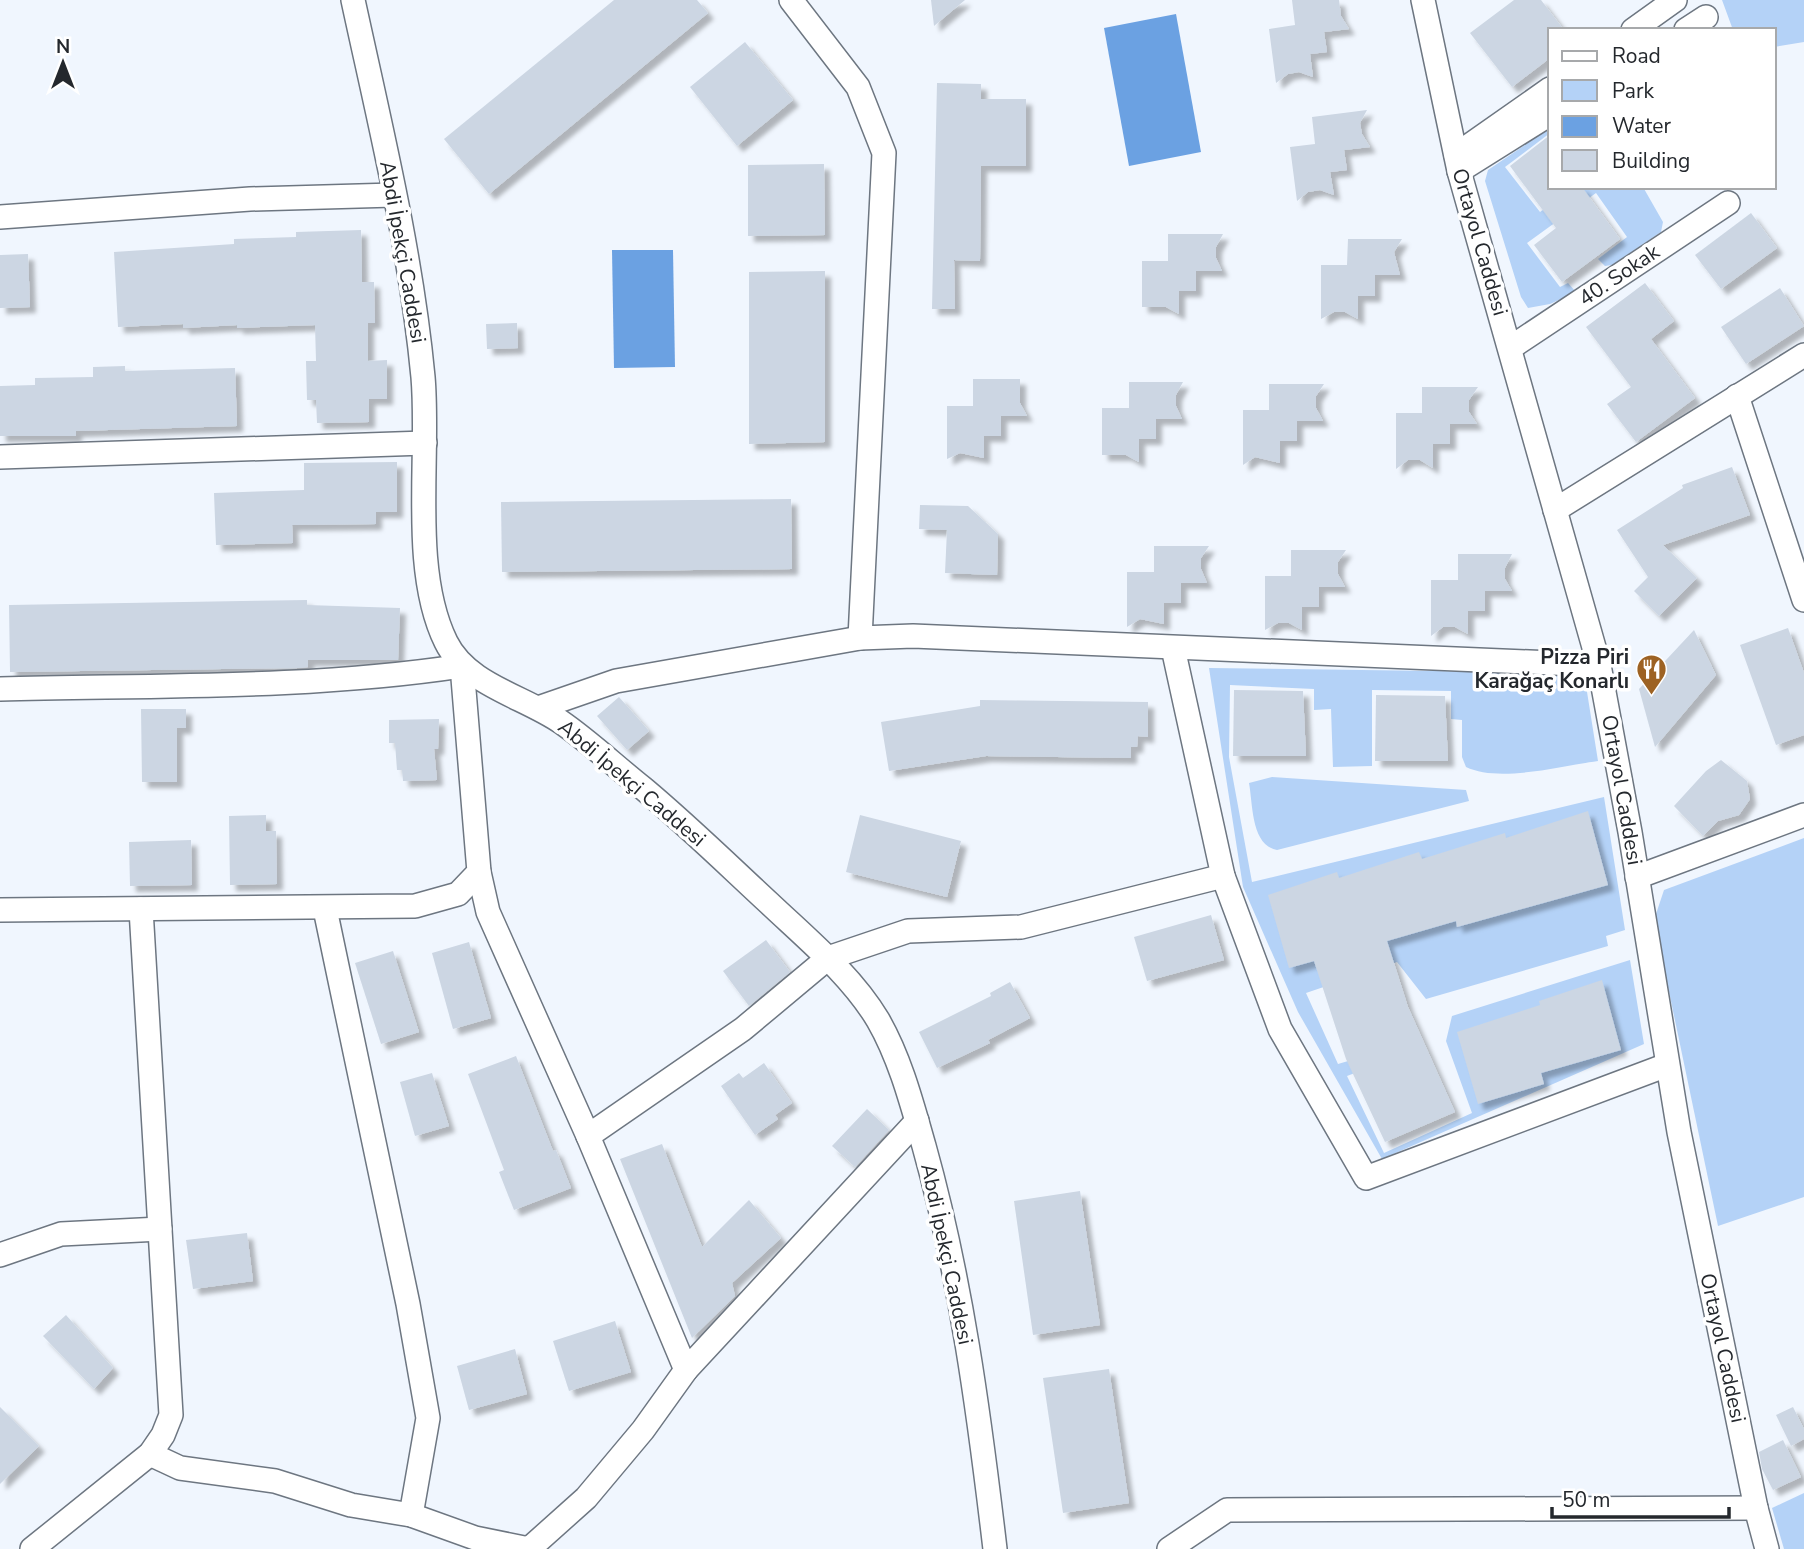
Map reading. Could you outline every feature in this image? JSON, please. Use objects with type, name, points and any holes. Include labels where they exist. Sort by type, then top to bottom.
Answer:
[{"type":"street","name":"Abdi İpekçi Caddesi","points":[[353,0],[394,195],[422,374],[424,511],[433,606],[447,644],[462,666],[564,724],[664,806],[828,958],[877,1018],[893,1050],[917,1121],[944,1219],[961,1303],[995,1549]]},
{"type":"street","points":[[791,0],[858,87],[884,153],[860,638]]},
{"type":"street","name":"Ortayol Caddesi","points":[[1423,0],[1457,163],[1599,665],[1667,1065],[1756,1508],[1768,1549]]},
{"type":"street","points":[[1636,28],[1675,0]]},
{"type":"street","points":[[1689,28],[1706,17]]},
{"type":"street","points":[[1457,163],[1548,91]]},
{"type":"street","points":[[1457,163],[1548,115]]},
{"type":"street","points":[[0,217],[250,199],[394,195]]},
{"type":"street","name":"40. Sokak","points":[[1510,348],[1728,203]]},
{"type":"street","points":[[1555,510],[1804,355]]},
{"type":"street","points":[[1737,396],[1804,600]]},
{"type":"street","points":[[0,457],[425,443]]},
{"type":"street","points":[[538,708],[617,681],[860,638],[913,636],[1599,665]]},
{"type":"street","points":[[1173,648],[1223,876],[1280,1029],[1366,1178],[1667,1065]]},
{"type":"street","points":[[0,689],[313,681],[400,676],[462,666],[479,872],[488,912],[588,1136],[685,1370]]},
{"type":"street","points":[[1637,877],[1804,815]]},
{"type":"street","points":[[0,910],[325,909],[415,906],[458,894],[479,872]]},
{"type":"street","points":[[588,1136],[743,1029],[828,958],[908,931],[1021,927],[1223,876]]},
{"type":"street","points":[[32,1549],[150,1454],[163,1435],[170,1415],[141,909]]},
{"type":"street","points":[[325,909],[408,1304],[428,1418],[411,1515]]},
{"type":"street","points":[[150,1454],[180,1468],[275,1481],[351,1505],[411,1515],[475,1538],[529,1549],[586,1498],[643,1430],[685,1370],[917,1121]]},
{"type":"street","points":[[0,1255],[61,1234],[160,1229]]},
{"type":"street","points":[[1169,1549],[1227,1510],[1756,1508]]},
{"type":"green space","points":[[1722,0],[1804,0],[1804,42],[1776,47],[1776,28],[1732,28]]},
{"type":"green space","points":[[1548,129],[1548,135],[1505,167],[1540,212],[1571,189],[1644,189],[1663,222],[1661,232],[1612,265],[1605,266],[1598,259],[1627,237],[1596,193],[1527,243],[1560,287],[1568,283],[1576,292],[1550,304],[1528,308],[1521,297],[1485,181],[1488,170]]},
{"type":"green space","points":[[1209,668],[1584,673],[1598,761],[1495,774],[1466,767],[1462,757],[1462,720],[1451,719],[1451,691],[1372,690],[1372,766],[1333,767],[1331,709],[1314,710],[1314,689],[1230,685],[1229,757],[1252,882],[1604,797],[1625,930],[1606,936],[1608,946],[1426,999],[1397,962],[1306,993],[1338,1064],[1419,1040],[1423,1047],[1347,1076],[1384,1153],[1472,1113],[1446,1041],[1452,1016],[1630,960],[1644,1044],[1382,1159],[1298,1012],[1243,887]]},
{"type":"green space","points":[[1272,777],[1466,790],[1469,801],[1277,850],[1268,847],[1258,832],[1249,783]]},
{"type":"green space","points":[[1804,838],[1804,1197],[1718,1226],[1654,920],[1664,890]]},
{"type":"green space","points":[[1804,1493],[1804,1549],[1784,1549],[1772,1508]]},
{"type":"water","points":[[1176,14],[1201,152],[1129,166],[1104,28]]},
{"type":"water","points":[[612,250],[673,250],[675,367],[614,368]]},
{"type":"building","points":[[614,0],[697,0],[708,13],[489,194],[444,139]]},
{"type":"building","points":[[931,0],[965,0],[934,26]]},
{"type":"building","points":[[1292,0],[1339,0],[1341,16],[1349,29],[1324,32],[1327,52],[1310,54],[1313,77],[1299,72],[1288,74],[1276,83],[1269,29],[1295,25]]},
{"type":"building","points":[[1514,0],[1541,0],[1562,28],[1548,28],[1548,60],[1512,87],[1470,33]]},
{"type":"building","points":[[745,42],[793,100],[737,146],[690,87]]},
{"type":"building","points":[[937,83],[981,84],[981,99],[1026,99],[1026,166],[981,166],[980,261],[954,260],[955,309],[932,309]]},
{"type":"building","points":[[1367,110],[1360,123],[1362,134],[1370,147],[1344,150],[1347,170],[1330,172],[1334,195],[1320,190],[1308,192],[1297,201],[1290,147],[1315,144],[1312,117]]},
{"type":"building","points":[[1548,137],[1548,189],[1583,189],[1620,239],[1562,282],[1534,245],[1556,228],[1510,166]]},
{"type":"building","points":[[824,164],[825,235],[748,236],[748,165]]},
{"type":"building","points":[[1751,213],[1777,248],[1721,289],[1695,255]]},
{"type":"building","points":[[361,230],[362,282],[374,282],[375,323],[368,323],[368,361],[387,360],[387,399],[369,399],[369,422],[317,423],[316,400],[307,400],[306,361],[316,361],[315,325],[183,328],[183,324],[118,327],[114,252],[234,244],[234,239],[296,237],[296,232]]},
{"type":"building","points":[[1168,234],[1223,234],[1216,247],[1216,258],[1222,271],[1196,271],[1196,291],[1179,291],[1179,314],[1166,307],[1142,307],[1142,261],[1168,261]]},
{"type":"building","points":[[1348,239],[1402,239],[1394,252],[1400,275],[1375,275],[1375,296],[1358,296],[1358,319],[1345,312],[1334,312],[1321,319],[1321,265],[1347,265]]},
{"type":"building","points":[[28,254],[30,307],[0,308],[0,255]]},
{"type":"building","points":[[825,271],[825,442],[749,444],[749,272]]},
{"type":"building","points":[[1645,283],[1674,321],[1651,339],[1695,398],[1636,442],[1607,404],[1631,387],[1586,327]]},
{"type":"building","points":[[1780,288],[1804,326],[1746,364],[1721,327]]},
{"type":"building","points":[[517,323],[518,348],[487,349],[486,324]]},
{"type":"building","points":[[125,366],[125,371],[235,368],[237,426],[76,431],[76,436],[0,436],[0,386],[35,385],[35,378],[93,377],[93,367]]},
{"type":"building","points":[[973,379],[1020,379],[1020,403],[1027,416],[1001,416],[1001,436],[984,436],[984,458],[960,453],[947,459],[947,406],[973,406]]},
{"type":"building","points":[[1129,382],[1183,382],[1176,395],[1176,406],[1182,419],[1156,419],[1156,439],[1139,439],[1139,462],[1126,455],[1102,455],[1102,408],[1129,408]]},
{"type":"building","points":[[1269,384],[1324,384],[1316,396],[1316,408],[1323,421],[1297,421],[1297,441],[1280,441],[1280,463],[1255,457],[1243,465],[1243,410],[1269,410]]},
{"type":"building","points":[[1422,387],[1478,387],[1469,400],[1469,412],[1477,424],[1450,424],[1450,444],[1433,444],[1433,468],[1420,460],[1408,460],[1396,469],[1396,413],[1422,413]]},
{"type":"building","points":[[397,462],[397,512],[376,512],[376,524],[292,525],[293,543],[216,545],[214,493],[304,490],[304,463]]},
{"type":"building","points":[[1732,467],[1750,515],[1663,545],[1697,578],[1659,616],[1634,591],[1648,577],[1617,530],[1683,488],[1682,485]]},
{"type":"building","points":[[791,499],[792,569],[502,572],[501,502]]},
{"type":"building","points":[[920,505],[968,506],[998,534],[997,575],[945,573],[947,530],[919,529]]},
{"type":"building","points":[[1154,546],[1209,546],[1201,558],[1201,569],[1207,583],[1181,583],[1181,603],[1164,603],[1164,624],[1140,619],[1127,627],[1127,572],[1154,572]]},
{"type":"building","points":[[1291,550],[1346,550],[1338,562],[1338,574],[1345,587],[1319,587],[1319,607],[1302,607],[1302,630],[1289,623],[1278,623],[1265,630],[1265,576],[1291,576]]},
{"type":"building","points":[[1458,554],[1512,554],[1505,568],[1505,579],[1512,591],[1485,591],[1485,611],[1468,611],[1468,634],[1455,627],[1443,627],[1431,636],[1431,580],[1458,580]]},
{"type":"building","points":[[307,600],[307,605],[400,608],[398,660],[308,660],[308,667],[299,668],[10,672],[9,605]]},
{"type":"building","points":[[1788,628],[1804,673],[1804,735],[1776,745],[1740,645]]},
{"type":"building","points":[[1694,630],[1716,675],[1655,747],[1639,689]]},
{"type":"building","points":[[1234,690],[1303,691],[1306,756],[1233,756]]},
{"type":"building","points":[[1376,695],[1445,696],[1448,761],[1375,761]]},
{"type":"building","points":[[619,697],[649,731],[627,750],[597,716]]},
{"type":"building","points":[[980,700],[1148,702],[1148,737],[1138,736],[1137,747],[1131,747],[1131,758],[986,756],[889,771],[881,722],[980,706]]},
{"type":"building","points":[[141,709],[186,709],[186,728],[177,728],[177,782],[142,782]]},
{"type":"building","points":[[439,719],[438,749],[434,749],[437,780],[403,781],[402,770],[397,770],[395,743],[389,743],[389,720]]},
{"type":"building","points":[[1721,760],[1747,781],[1750,799],[1739,815],[1718,821],[1703,836],[1674,806],[1706,771]]},
{"type":"building","points":[[1588,811],[1608,885],[1457,927],[1456,921],[1387,941],[1408,1007],[1455,1112],[1385,1142],[1346,1059],[1314,961],[1289,968],[1268,895],[1337,872],[1339,878],[1419,852],[1422,859],[1505,833],[1506,838]]},
{"type":"building","points":[[266,815],[266,831],[276,831],[277,884],[230,885],[229,816]]},
{"type":"building","points":[[860,815],[961,841],[947,897],[846,872]]},
{"type":"building","points":[[191,840],[192,885],[130,886],[129,842]]},
{"type":"building","points":[[1211,915],[1224,960],[1147,981],[1134,937]]},
{"type":"building","points":[[766,940],[790,972],[749,1006],[723,971]]},
{"type":"building","points":[[469,942],[491,1018],[453,1029],[432,953]]},
{"type":"building","points":[[393,951],[419,1032],[381,1044],[355,963]]},
{"type":"building","points":[[1602,980],[1621,1050],[1541,1073],[1544,1084],[1478,1104],[1457,1032],[1540,1005],[1539,1001]]},
{"type":"building","points":[[1010,982],[1030,1018],[988,1040],[990,1043],[937,1068],[919,1032],[991,996],[990,993]]},
{"type":"building","points":[[516,1056],[553,1151],[556,1150],[571,1188],[514,1210],[499,1172],[504,1170],[468,1074]]},
{"type":"building","points":[[764,1063],[792,1103],[775,1115],[778,1119],[755,1135],[721,1086],[739,1073],[743,1078]]},
{"type":"building","points":[[432,1073],[449,1126],[415,1136],[400,1082]]},
{"type":"building","points":[[867,1109],[889,1130],[855,1167],[832,1146]]},
{"type":"building","points":[[662,1144],[702,1247],[749,1200],[781,1238],[732,1283],[735,1296],[692,1338],[620,1159]]},
{"type":"building","points":[[1080,1191],[1100,1325],[1033,1335],[1014,1201]]},
{"type":"building","points":[[247,1233],[253,1281],[193,1289],[186,1240]]},
{"type":"building","points":[[66,1315],[113,1368],[94,1389],[43,1336]]},
{"type":"building","points":[[615,1321],[631,1372],[569,1391],[553,1341]]},
{"type":"building","points":[[515,1349],[527,1394],[469,1410],[457,1366]]},
{"type":"building","points":[[1109,1369],[1129,1503],[1063,1513],[1043,1378]]},
{"type":"building","points":[[0,1407],[39,1446],[0,1484]]},
{"type":"building","points":[[1793,1407],[1804,1429],[1804,1439],[1791,1446],[1776,1415]]},
{"type":"building","points":[[1783,1440],[1801,1477],[1773,1490],[1762,1469],[1759,1452]]},
{"type":"place","name":"Pizza Piri Karağaç Konarlı","points":[[1652,696]]}]
